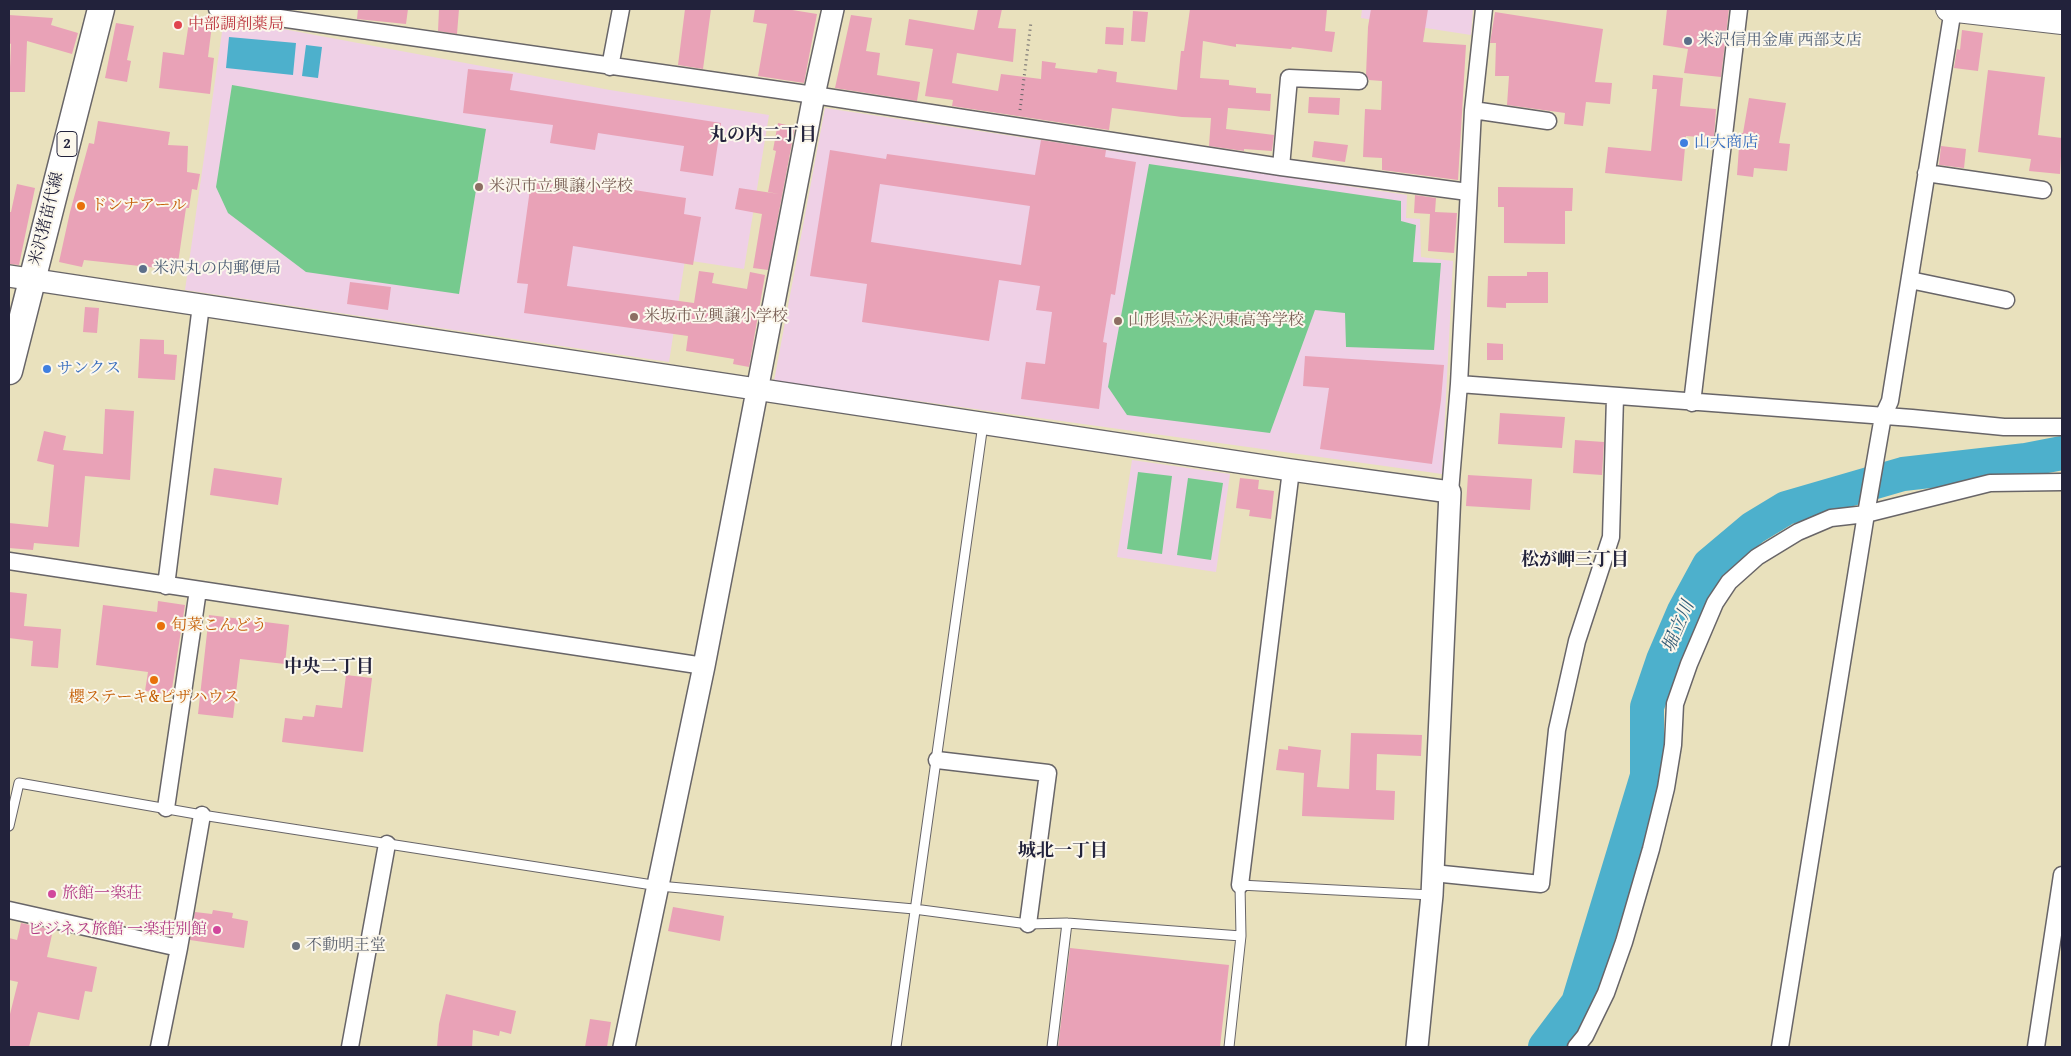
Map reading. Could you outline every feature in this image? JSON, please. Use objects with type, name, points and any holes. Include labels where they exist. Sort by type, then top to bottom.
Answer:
[{"type":"main road","name":"米沢猪苗代線","points":[[9,371],[20,278],[101,9]]},
{"type":"main road","points":[[1951,9],[2062,22]]},
{"type":"street","points":[[217,9],[814,95],[1018,128],[1281,167],[1468,192]]},
{"type":"street","points":[[610,67],[621,9]]},
{"type":"street","points":[[624,1047],[704,666],[832,9]]},
{"type":"street","points":[[1417,1047],[1432,895],[1450,492],[1459,384],[1473,110],[1484,9]]},
{"type":"street","points":[[1692,403],[1739,9]]},
{"type":"street","points":[[1780,1047],[1874,465],[1883,416],[1890,401],[1910,280],[1951,9]]},
{"type":"street","points":[[1281,167],[1290,78],[1359,81]]},
{"type":"street","points":[[1473,110],[1548,121]]},
{"type":"street","points":[[1926,173],[2043,190]]},
{"type":"street","points":[[20,278],[983,424],[1450,492]]},
{"type":"street","points":[[1910,280],[2006,300]]},
{"type":"street","points":[[166,586],[201,305]]},
{"type":"street","points":[[1459,384],[2004,427],[2062,426]]},
{"type":"street","points":[[1433,873],[1541,884],[1557,730],[1577,642],[1611,537],[1615,396]]},
{"type":"street","points":[[1240,885],[1291,470]]},
{"type":"street","points":[[1576,1047],[1585,1036],[1606,993],[1624,942],[1651,849],[1666,788],[1673,745],[1675,704],[1689,664],[1715,603],[1729,582],[1757,557],[1798,532],[1831,518],[1867,507],[1990,483],[2062,482]]},
{"type":"street","points":[[9,561],[704,666]]},
{"type":"street","points":[[166,808],[198,590]]},
{"type":"street","points":[[937,760],[1048,773],[1028,924]]},
{"type":"street","points":[[160,1047],[180,948],[202,815]]},
{"type":"street","points":[[350,1047],[387,844]]},
{"type":"street","points":[[2036,1047],[2062,875]]},
{"type":"street","points":[[9,910],[180,948]]},
{"type":"lane","points":[[896,1047],[983,424]]},
{"type":"lane","points":[[9,826],[19,783],[202,815],[659,886],[914,909],[1028,924],[1067,923],[1242,936]]},
{"type":"lane","points":[[1229,1047],[1242,936],[1240,885],[1432,895]]},
{"type":"lane","points":[[1052,1047],[1067,923]]},
{"type":"path","points":[[1018,128],[1031,22]]},
{"type":"shaded area","points":[[1362,9],[1473,9],[1471,35],[1361,18]]},
{"type":"shaded area","name":"米沢市立興譲小学校","points":[[224,18],[610,90],[769,115],[744,269],[685,260],[669,362],[185,290]]},
{"type":"shaded area","name":"山形県立米沢東高等学校","points":[[825,108],[1407,195],[1406,218],[1420,219],[1421,257],[1453,261],[1442,474],[774,381]]},
{"type":"shaded area","points":[[1132,460],[1230,474],[1216,572],[1117,557]]},
{"type":"green space","points":[[232,85],[486,129],[459,294],[306,272],[228,213],[216,187]]},
{"type":"green space","points":[[1149,164],[1401,201],[1401,221],[1416,225],[1413,262],[1441,263],[1434,350],[1346,347],[1345,313],[1315,310],[1270,433],[1127,415],[1108,387]]},
{"type":"green space","points":[[1138,472],[1172,476],[1162,554],[1127,549]]},
{"type":"green space","points":[[1188,478],[1223,483],[1211,560],[1177,555]]},
{"type":"water","points":[[229,37],[296,43],[293,75],[226,68]]},
{"type":"water","points":[[306,45],[322,47],[318,78],[302,76]]},
{"type":"building","points":[[358,9],[408,9],[406,24],[357,19]]},
{"type":"building","points":[[439,9],[459,9],[457,34],[438,31]]},
{"type":"building","points":[[685,9],[711,9],[703,69],[678,65]]},
{"type":"building","points":[[755,9],[786,9],[817,14],[804,83],[758,76],[767,24],[753,22]]},
{"type":"building","points":[[978,9],[1002,9],[998,28],[1016,29],[1013,62],[957,53],[952,83],[998,91],[1001,74],[1041,79],[1042,61],[1056,63],[1055,68],[1097,73],[1098,69],[1117,72],[1116,82],[1177,90],[1181,51],[1184,51],[1190,9],[1327,9],[1325,31],[1335,32],[1332,52],[1292,47],[1291,49],[1236,44],[1236,47],[1203,41],[1200,78],[1229,80],[1229,85],[1256,88],[1256,93],[1271,94],[1270,111],[1228,108],[1226,129],[1274,135],[1272,151],[1244,149],[1244,151],[1209,146],[1211,118],[1182,117],[1112,108],[1109,130],[952,106],[953,100],[925,96],[933,49],[905,45],[909,19],[974,30]]},
{"type":"building","points":[[1371,9],[1428,9],[1423,42],[1466,45],[1458,180],[1382,170],[1382,158],[1363,157],[1365,109],[1381,110],[1382,81],[1369,80],[1366,75],[1368,27]]},
{"type":"building","points":[[1667,9],[1729,9],[1721,77],[1684,73],[1688,49],[1663,45]]},
{"type":"building","points":[[1133,11],[1148,12],[1145,42],[1131,41]]},
{"type":"building","points":[[1495,12],[1603,29],[1595,82],[1612,83],[1610,104],[1586,102],[1583,126],[1564,124],[1565,113],[1507,105],[1509,76],[1495,76],[1496,43],[1490,43]]},
{"type":"building","points":[[9,15],[53,18],[51,25],[78,33],[72,54],[27,41],[25,92],[9,92],[11,44],[9,43]]},
{"type":"building","points":[[851,15],[872,18],[866,51],[880,53],[877,75],[920,82],[917,101],[835,88]]},
{"type":"building","points":[[189,22],[212,25],[208,57],[214,58],[210,94],[159,88],[163,52],[184,55]]},
{"type":"building","points":[[116,23],[134,26],[127,60],[131,61],[127,82],[105,78]]},
{"type":"building","points":[[1106,27],[1124,28],[1123,45],[1105,44]]},
{"type":"building","points":[[1962,30],[1983,33],[1978,71],[1954,68],[1957,49],[1960,50]]},
{"type":"building","points":[[468,69],[513,74],[510,90],[721,123],[713,176],[680,171],[684,146],[598,133],[595,150],[550,143],[553,125],[463,113]]},
{"type":"building","points":[[1988,70],[2045,77],[2038,135],[2062,138],[2060,174],[2029,171],[2031,159],[1978,152]]},
{"type":"building","points":[[1653,75],[1683,78],[1680,106],[1716,109],[1714,138],[1686,136],[1682,181],[1605,173],[1608,147],[1651,151],[1657,89],[1652,89]]},
{"type":"building","points":[[1309,97],[1340,98],[1339,115],[1308,113]]},
{"type":"building","points":[[1749,98],[1786,103],[1779,143],[1790,144],[1787,171],[1754,168],[1753,177],[1737,175],[1740,133],[1743,133]]},
{"type":"building","points":[[98,121],[170,132],[168,145],[188,146],[187,172],[200,174],[197,190],[192,189],[189,208],[186,208],[177,270],[84,260],[82,267],[59,262],[70,212],[89,143],[94,144]]},
{"type":"building","points":[[778,123],[795,127],[768,270],[753,268],[762,214],[735,209],[739,188],[779,194],[768,192],[776,151],[773,150]]},
{"type":"building","points":[[1041,140],[1106,150],[1105,157],[1136,162],[1115,295],[1111,294],[1103,342],[1107,343],[1099,409],[1021,399],[1026,362],[1045,364],[1052,312],[1036,310],[1040,286],[999,280],[989,341],[862,322],[867,284],[810,276],[830,150],[886,159],[887,154],[1035,175]],"holes":[[[880,184],[1030,206],[1021,265],[871,242]]]},
{"type":"building","points":[[1314,141],[1348,145],[1345,162],[1312,157]]},
{"type":"building","points":[[1941,146],[1966,149],[1964,168],[1939,165]]},
{"type":"building","points":[[531,182],[581,189],[582,182],[686,198],[684,214],[701,217],[693,265],[573,246],[567,286],[694,303],[699,271],[714,273],[712,283],[747,289],[750,272],[765,275],[749,367],[733,364],[734,359],[686,351],[688,336],[524,313],[528,284],[517,283]]},
{"type":"building","points":[[17,184],[35,188],[19,265],[9,264],[9,212],[11,212]]},
{"type":"building","points":[[1498,187],[1573,188],[1572,211],[1565,211],[1565,244],[1504,243],[1504,207],[1498,207]]},
{"type":"building","points":[[1415,195],[1436,198],[1435,212],[1457,213],[1454,253],[1428,251],[1430,214],[1414,213]]},
{"type":"building","points":[[1527,272],[1548,272],[1548,303],[1506,303],[1506,308],[1487,307],[1488,276],[1527,276]]},
{"type":"building","points":[[350,282],[391,287],[388,310],[347,304]]},
{"type":"building","points":[[85,307],[99,308],[97,333],[83,332]]},
{"type":"building","points":[[140,339],[164,340],[164,354],[177,355],[175,380],[138,378]]},
{"type":"building","points":[[1487,343],[1503,344],[1503,360],[1487,360]]},
{"type":"building","points":[[1305,356],[1444,365],[1432,464],[1320,449],[1329,388],[1303,386]]},
{"type":"building","points":[[105,409],[134,411],[130,480],[85,476],[79,547],[34,543],[33,550],[9,548],[9,523],[48,527],[54,465],[37,461],[44,431],[66,436],[63,450],[103,454]]},
{"type":"building","points":[[1500,413],[1565,417],[1562,448],[1498,444]]},
{"type":"building","points":[[1575,440],[1604,442],[1602,475],[1573,473]]},
{"type":"building","points":[[214,468],[282,478],[278,505],[210,495]]},
{"type":"building","points":[[1468,475],[1532,479],[1530,510],[1466,506]]},
{"type":"building","points":[[1240,478],[1259,480],[1258,489],[1274,491],[1271,519],[1249,516],[1250,510],[1236,508]]},
{"type":"building","points":[[9,592],[27,594],[24,626],[61,629],[58,668],[31,666],[33,641],[9,638]]},
{"type":"building","points":[[158,601],[185,605],[171,695],[145,691],[148,672],[96,665],[103,605],[157,612]]},
{"type":"building","points":[[209,615],[289,625],[285,664],[240,659],[233,718],[198,714]]},
{"type":"building","points":[[346,675],[372,678],[363,752],[282,742],[285,718],[302,720],[303,716],[314,717],[316,705],[342,708]]},
{"type":"building","points":[[1351,733],[1422,735],[1421,756],[1377,754],[1376,790],[1395,791],[1394,820],[1302,816],[1304,773],[1276,770],[1279,749],[1288,750],[1288,746],[1321,750],[1317,787],[1349,789]]},
{"type":"building","points":[[673,907],[724,916],[720,941],[668,931]]},
{"type":"building","name":"ビジネス旅館 一楽荘別館","points":[[213,910],[233,913],[232,918],[248,921],[244,948],[190,940],[195,912],[212,914]]},
{"type":"building","points":[[21,923],[53,930],[47,957],[97,967],[92,992],[85,991],[79,1020],[38,1012],[29,1047],[9,1047],[9,1018],[18,982],[9,980],[9,938],[17,940]]},
{"type":"building","points":[[1070,948],[1229,965],[1220,1047],[1058,1047]]},
{"type":"building","points":[[446,994],[516,1011],[511,1034],[500,1031],[499,1036],[473,1030],[472,1047],[437,1047],[439,1024]]},
{"type":"building","points":[[590,1019],[611,1022],[607,1047],[585,1047]]},
{"type":"waterway","name":"堀立川","points":[[1545,1047],[1578,1003],[1647,776],[1647,707],[1663,660],[1684,611],[1709,565],[1753,528],[1786,508],[1903,474],[2026,460],[2062,453]]},
{"type":"place","name":"中部調剤薬局","points":[[178,25]]},
{"type":"place","name":"米沢信用金庫 西部支店","points":[[1688,41]]},
{"type":"place","name":"山大商店","points":[[1684,143]]},
{"type":"place","name":"米沢市立興譲小学校","points":[[479,187]]},
{"type":"place","name":"ドンナアール","points":[[81,206]]},
{"type":"place","name":"米沢丸の内郵便局","points":[[143,269]]},
{"type":"place","name":"米坂市立興譲小学校","points":[[634,317]]},
{"type":"place","name":"山形県立米沢東高等学校","points":[[1118,321]]},
{"type":"place","name":"サンクス","points":[[47,369]]},
{"type":"place","name":"旬菜こんどう","points":[[161,626]]},
{"type":"place","name":"櫻ステーキ&ピザハウス","points":[[154,680]]},
{"type":"place","name":"旅館一楽荘","points":[[52,894]]},
{"type":"place","name":"ビジネス旅館 一楽荘別館","points":[[217,930]]},
{"type":"place","name":"不動明王堂","points":[[296,946]]},
{"type":"district","name":"丸の内二丁目","points":[[763,135]]},
{"type":"district","name":"松が岬三丁目","points":[[1575,560]]},
{"type":"district","name":"中央二丁目","points":[[329,667]]},
{"type":"district","name":"城北一丁目","points":[[1063,851]]}]
